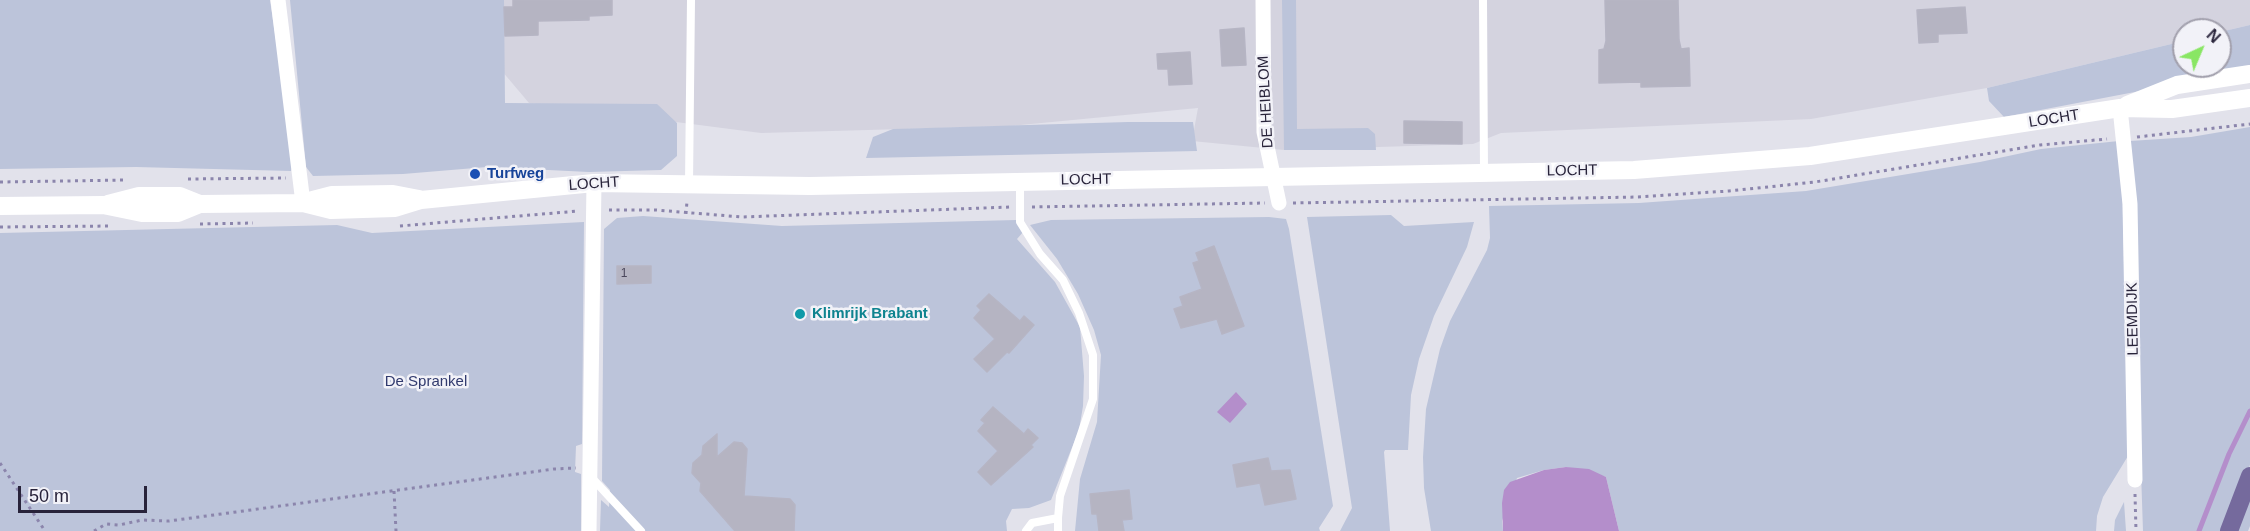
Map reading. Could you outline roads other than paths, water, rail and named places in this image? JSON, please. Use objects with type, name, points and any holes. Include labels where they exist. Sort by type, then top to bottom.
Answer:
[{"type":"main road","points":[[2229,531],[2250,476]]},
{"type":"street","points":[[278,0],[303,203]]},
{"type":"street","name":"DE HEIBLOM","points":[[1263,0],[1264,132],[1279,203]]},
{"type":"street","name":"LOCHT","points":[[2120,108],[2177,86],[2250,74]]},
{"type":"street","name":"LOCHT","points":[[0,206],[103,205],[149,196],[180,196],[200,204],[303,203],[332,195],[393,194],[421,200],[594,183],[689,186],[1020,182],[1634,170],[1798,157],[2120,108],[2172,109],[2250,98]]},
{"type":"street","name":"LEEMDIJK","points":[[2120,108],[2130,204],[2135,480]]},
{"type":"street","points":[[589,531],[594,183]]},
{"type":"lane","points":[[689,186],[691,0]]},
{"type":"lane","points":[[1483,0],[1484,173]]},
{"type":"lane","points":[[1020,182],[1020,222],[1040,254],[1063,280],[1079,313],[1093,356],[1093,399],[1060,496],[1058,531]]},
{"type":"lane","points":[[590,473],[641,531]]},
{"type":"lane","points":[[1026,531],[1032,523],[1058,518]]},
{"type":"waterway","points":[[2199,531],[2229,454],[2250,411]]},
{"type":"place","name":"Turfweg","points":[[475,174]]},
{"type":"place","name":"Klimrijk Brabant","points":[[800,314]]},
{"type":"park label","name":"De Sprankel","points":[[426,382]]}]
